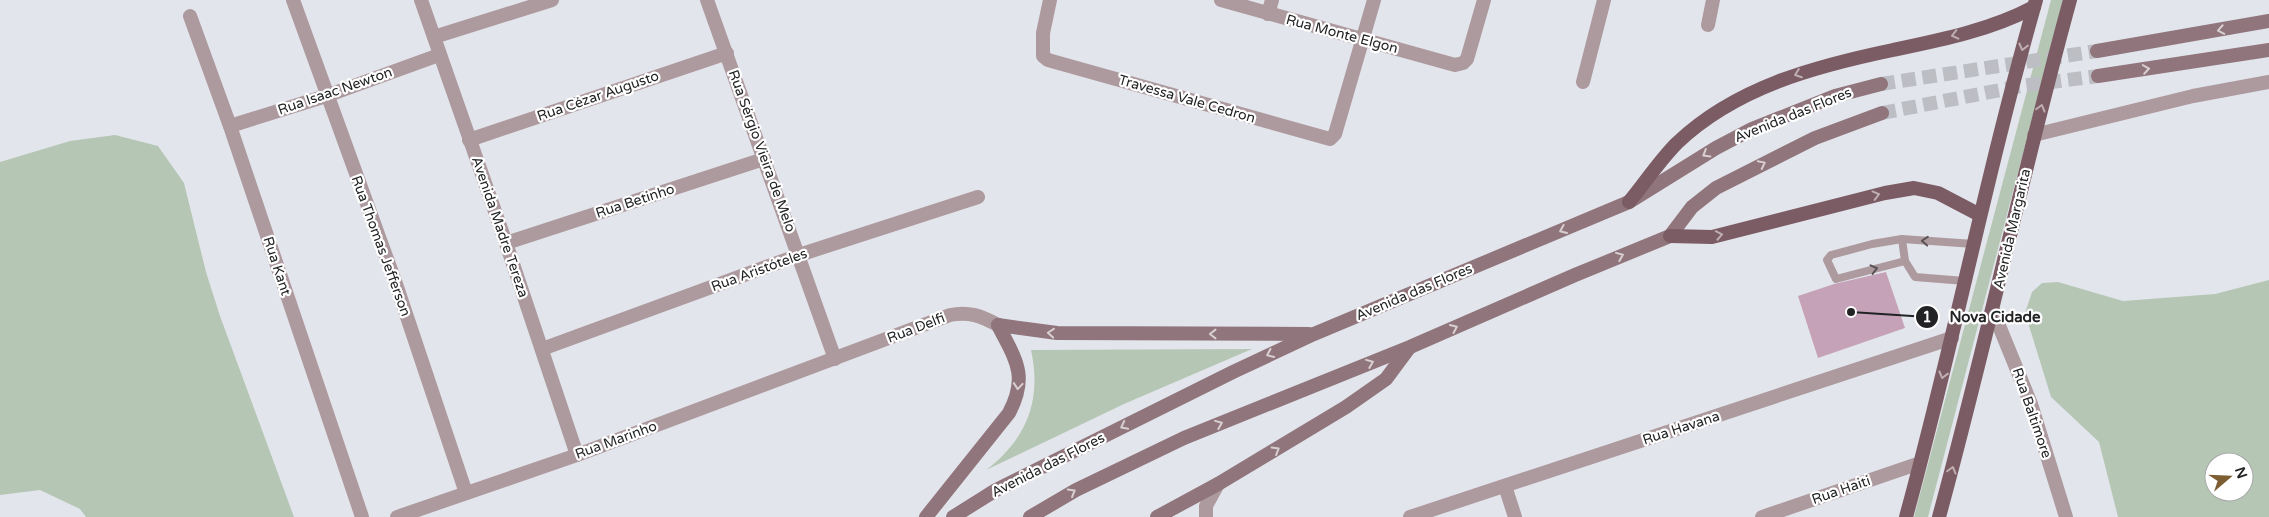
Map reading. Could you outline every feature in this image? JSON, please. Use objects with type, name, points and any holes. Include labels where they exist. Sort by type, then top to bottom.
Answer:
[{"type":"main road","name":"Avenida Margarita","points":[[1941,516],[1993,311],[2034,135],[2070,0]]},
{"type":"main road","points":[[1629,202],[1676,144],[1703,122],[1744,96],[1817,68],[1998,24],[2035,3]]},
{"type":"main road","points":[[1906,517],[1952,338],[1980,215],[2035,3]]},
{"type":"main road","points":[[2097,51],[2269,21]]},
{"type":"main road","points":[[2098,76],[2269,50]]},
{"type":"main road","name":"Avenida das Flores","points":[[953,517],[1005,486],[1233,372],[1314,334],[1629,202],[1716,148],[1752,129],[1835,96],[1881,84]]},
{"type":"main road","points":[[1670,236],[1692,207],[1716,188],[1815,138],[1882,113]]},
{"type":"main road","points":[[1030,517],[1076,490],[1184,438],[1410,348],[1575,275],[1670,236],[1712,237],[1885,193],[1914,188],[1938,193],[1980,215]]},
{"type":"main road","points":[[998,324],[1032,331],[1085,334],[1314,334]]},
{"type":"main road","points":[[926,517],[1009,413],[1017,397],[1020,382],[1015,360],[998,324]]},
{"type":"main road","points":[[1158,517],[1218,484],[1362,396],[1386,379],[1410,348]]},
{"type":"street","name":"Rua Thomas Jefferson","points":[[293,0],[326,96],[395,281],[466,494]]},
{"type":"street","name":"Avenida Madre Tereza","points":[[421,0],[506,243],[577,455]]},
{"type":"street","points":[[434,37],[552,0]]},
{"type":"street","name":"Rua Sérgio Vieira de Melo","points":[[707,0],[835,359]]},
{"type":"street","name":"Travessa Vale Cedron","points":[[1050,0],[1043,33],[1043,56],[1054,62],[1332,138],[1363,40]]},
{"type":"street","name":"Rua Monte Elgon","points":[[1221,0],[1270,7],[1363,40],[1455,65],[1464,63],[1468,55],[1484,0]]},
{"type":"street","points":[[1363,40],[1374,0]]},
{"type":"street","points":[[1583,82],[1604,0]]},
{"type":"street","points":[[1708,25],[1713,0]]},
{"type":"street","name":"Rua Kant","points":[[190,16],[230,126],[362,517]]},
{"type":"street","name":"Rua Cézar Augusto","points":[[469,140],[727,53]]},
{"type":"street","name":"Rua Isaac Newton","points":[[230,126],[326,96],[439,55]]},
{"type":"street","points":[[2034,135],[2194,96],[2269,82]]},
{"type":"street","name":"Rua Betinho","points":[[506,243],[764,159]]},
{"type":"street","name":"Rua Aristóteles","points":[[542,349],[799,255],[978,197]]},
{"type":"street","name":"Rua Baltimore","points":[[1993,311],[2031,404],[2066,517]]},
{"type":"street","name":"Rua Delfi","points":[[835,359],[959,313],[976,314],[998,324]]},
{"type":"street","name":"Rua Havana","points":[[1410,517],[1952,338]]},
{"type":"street","name":"Rua Marinho","points":[[397,517],[577,455],[835,359]]},
{"type":"street","name":"Rua Haiti","points":[[1762,517],[1920,463]]},
{"type":"street","points":[[1206,517],[1206,506],[1218,484]]},
{"type":"street","points":[[1505,486],[1516,517]]},
{"type":"lane","points":[[1906,261],[1836,279],[1828,260],[1831,255],[1872,244],[1902,239],[1974,244]]},
{"type":"lane","points":[[1902,239],[1906,261],[1915,277],[1965,281]]},
{"type":"green space","points":[[2051,0],[2063,0],[1928,517],[1914,517]]},
{"type":"green space","points":[[115,135],[158,146],[184,183],[206,272],[220,316],[294,517],[86,517],[80,509],[40,490],[0,495],[0,162],[70,141]]},
{"type":"green space","points":[[2269,280],[2269,517],[2118,517],[2099,442],[2051,397],[2025,313],[2032,292],[2042,283],[2058,282],[2123,301],[2215,294]]},
{"type":"green space","points":[[1252,349],[1124,404],[986,470],[1012,445],[1028,417],[1034,385],[1031,350]]},
{"type":"building","points":[[1886,272],[1905,328],[1818,358],[1798,296],[1834,284]]},
{"type":"tunnel","points":[[1881,84],[2097,51]]},
{"type":"tunnel","points":[[1882,113],[2021,86],[2098,76]]},
{"type":"place","name":"Nova Cidade","points":[[1851,312]]}]
